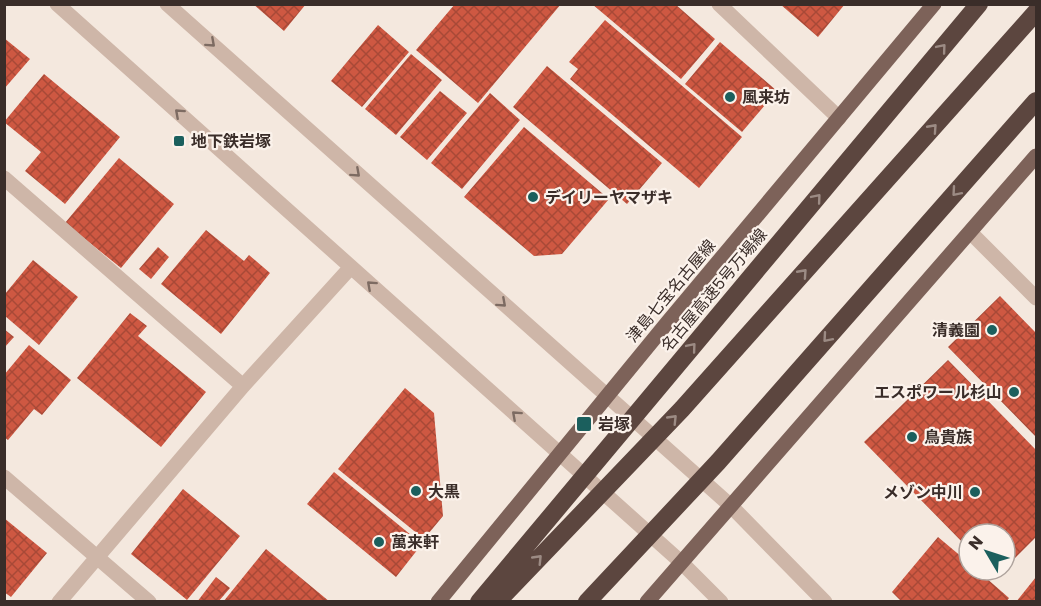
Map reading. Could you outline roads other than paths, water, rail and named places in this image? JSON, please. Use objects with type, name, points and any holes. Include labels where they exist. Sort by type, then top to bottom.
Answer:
[{"type":"highway","name":"名古屋高速5号万場線","points":[[479,602],[979,4]]},
{"type":"highway","points":[[497,602],[682,409],[1036,12]]},
{"type":"highway","points":[[587,602],[718,462],[1036,101]]},
{"type":"main road","name":"津島七宝名古屋線","points":[[438,602],[934,4]]},
{"type":"main road","points":[[647,602],[1036,156]]},
{"type":"street","points":[[57,4],[682,563],[721,602]]},
{"type":"street","points":[[167,4],[731,506],[825,602]]},
{"type":"street","points":[[719,4],[839,117]]},
{"type":"street","points":[[4,178],[243,387]]},
{"type":"street","points":[[971,233],[1036,298]]},
{"type":"street","points":[[59,602],[243,387],[351,267]]},
{"type":"street","points":[[4,477],[149,602]]},
{"type":"place","name":"風来坊","points":[[730,97]]},
{"type":"place","name":"地下鉄岩塚","points":[[179,141]]},
{"type":"place","name":"デイリーヤマザキ","points":[[533,197]]},
{"type":"place","name":"清義園","points":[[992,330]]},
{"type":"place","name":"エスポワール杉山","points":[[1014,392]]},
{"type":"place","name":"岩塚","points":[[584,424]]},
{"type":"place","name":"鳥貴族","points":[[912,437]]},
{"type":"place","name":"大黒","points":[[416,491]]},
{"type":"place","name":"メゾン中川","points":[[975,492]]},
{"type":"place","name":"萬来軒","points":[[379,542]]}]
